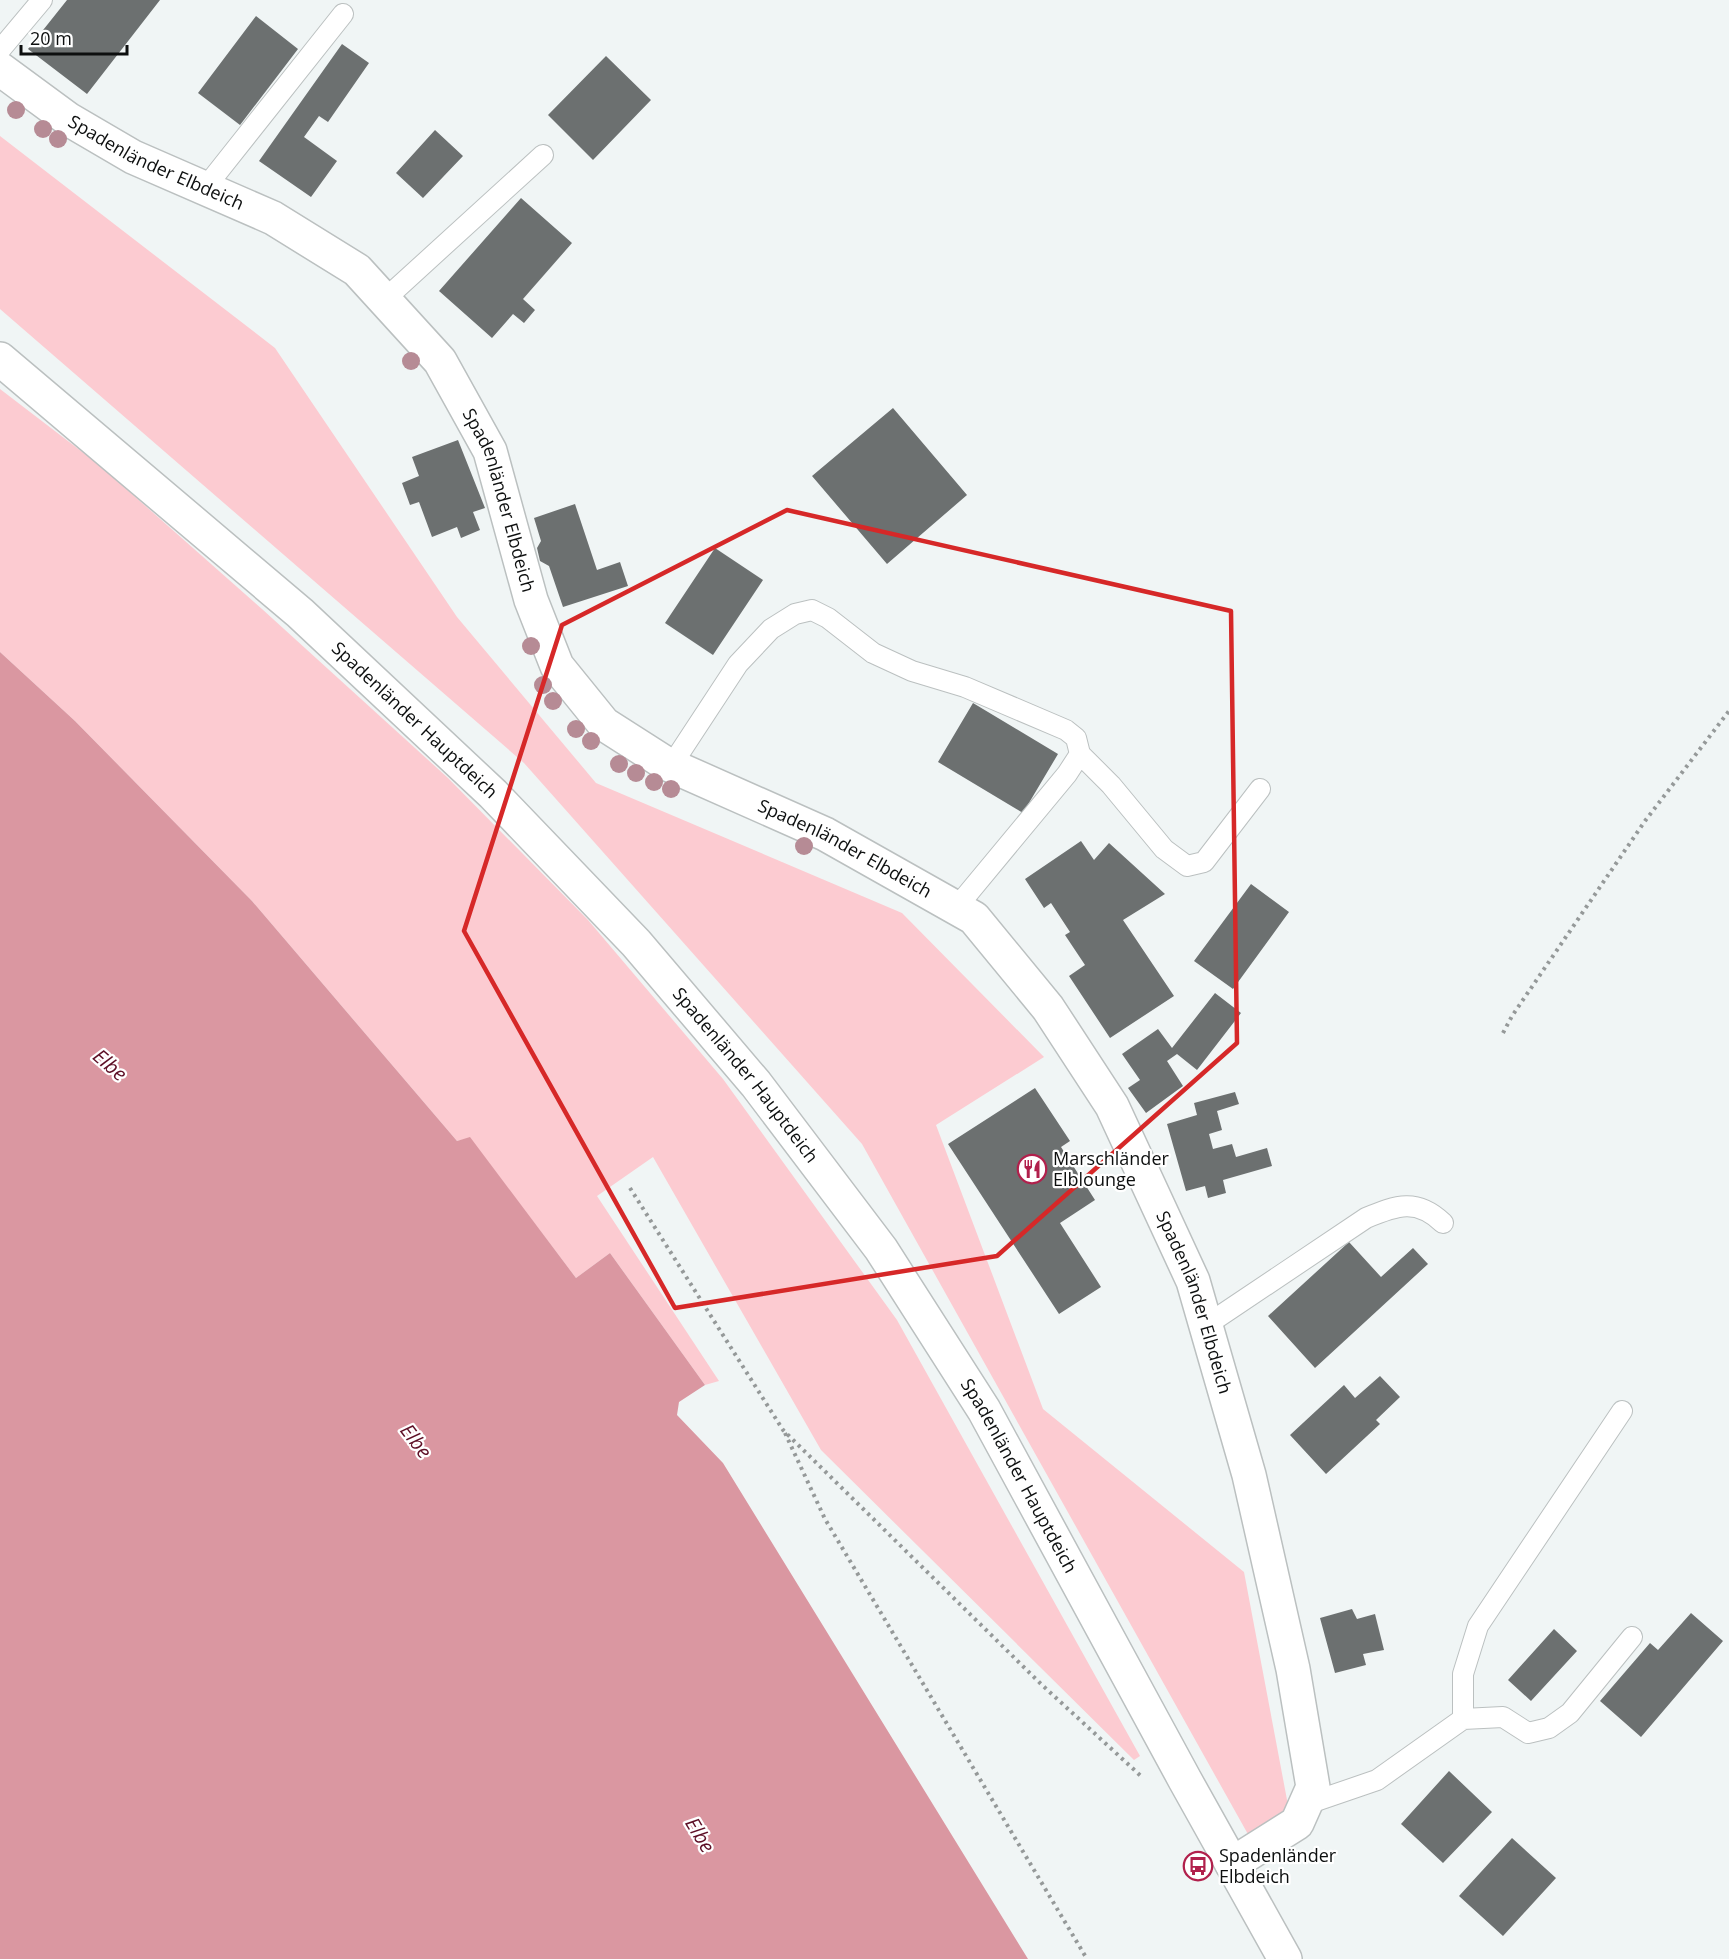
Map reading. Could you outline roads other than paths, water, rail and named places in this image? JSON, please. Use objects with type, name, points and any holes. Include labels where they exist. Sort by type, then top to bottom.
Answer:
[{"type":"street","name":"Spadenländer Elbdeich","points":[[0,69],[68,119],[133,157],[273,218],[357,270],[440,361],[490,451],[531,600],[557,666],[604,724],[671,766],[825,834],[974,918],[1048,1008],[1112,1106],[1192,1281],[1249,1475],[1293,1670],[1313,1787],[1297,1823],[1232,1864]]},
{"type":"street","name":"Spadenländer Hauptdeich","points":[[0,359],[300,613],[494,794],[636,943],[756,1084],[881,1249],[984,1410],[1285,1959]]},
{"type":"lane","points":[[0,50],[42,0]]},
{"type":"lane","points":[[205,188],[343,14]]},
{"type":"lane","points":[[384,300],[543,155]]},
{"type":"lane","points":[[671,766],[738,664],[771,629],[795,614],[812,610],[828,618],[873,653],[912,670],[965,687],[1066,730],[1076,738],[1080,754],[1111,784],[1164,849],[1186,866],[1204,862],[1260,789]]},
{"type":"lane","points":[[956,908],[1067,774],[1080,754]]},
{"type":"lane","points":[[1205,1326],[1366,1218],[1390,1208],[1408,1205],[1431,1211],[1443,1222]]},
{"type":"lane","points":[[1463,1719],[1463,1674],[1478,1626],[1622,1411]]},
{"type":"lane","points":[[1304,1805],[1377,1780],[1463,1719],[1503,1717],[1528,1733],[1549,1728],[1570,1713],[1632,1637]]},
{"type":"water","name":"Elbe","points":[[0,652],[75,721],[252,901],[457,1141],[470,1137],[576,1278],[610,1253],[705,1385],[679,1402],[677,1415],[723,1463],[1028,1959],[0,1959]]},
{"type":"place","name":"Marschländer Elblounge","points":[[1032,1169]]},
{"type":"place","name":"Spadenländer Elbdeich","points":[[1198,1866]]}]
